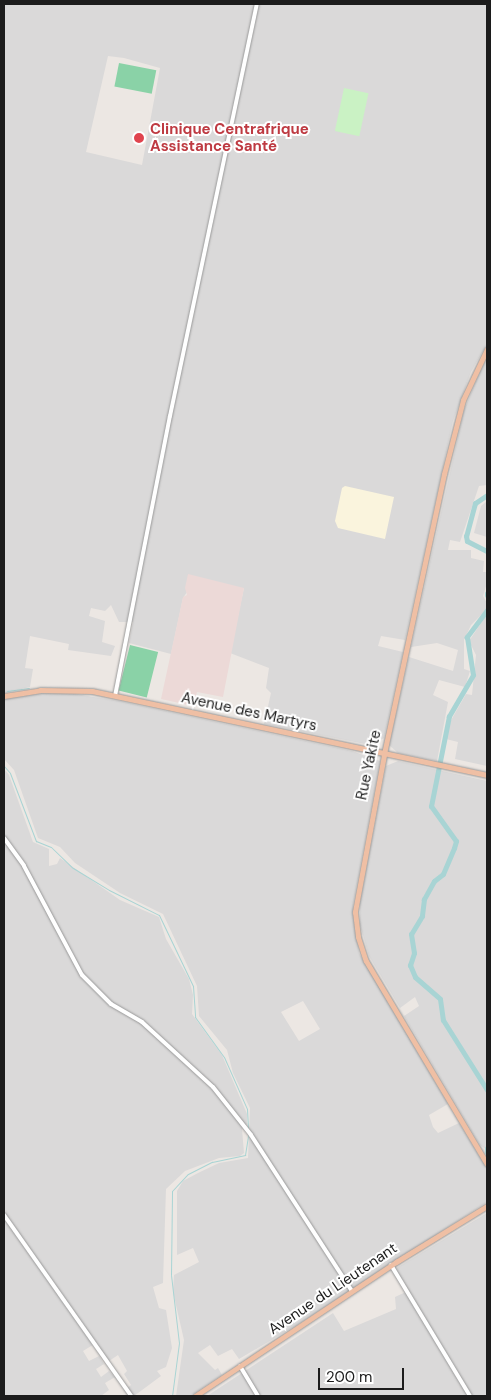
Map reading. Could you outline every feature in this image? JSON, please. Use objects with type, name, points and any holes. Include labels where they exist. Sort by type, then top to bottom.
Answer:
[{"type":"main road","name":"Rue Yakite","points":[[487,349],[476,368],[460,410],[384,755],[356,899],[358,937],[366,961],[487,1164]]},
{"type":"main road","name":"Avenue des Martyrs","points":[[4,696],[61,689],[115,696],[487,776]]},
{"type":"main road","name":"Avenue du Lieutenant","points":[[195,1396],[391,1265],[487,1206]]},
{"type":"street","points":[[115,696],[170,416],[257,4]]},
{"type":"street","points":[[4,838],[24,866],[82,975],[111,1004],[140,1020],[202,1075],[251,1135],[352,1291]]},
{"type":"street","points":[[4,1215],[131,1396]]},
{"type":"street","points":[[391,1265],[470,1396]]},
{"type":"street","points":[[240,1366],[258,1396]]},
{"type":"shaded area","points":[[4,4],[487,4],[487,344],[471,372],[453,421],[405,640],[381,636],[378,646],[403,652],[384,738],[370,745],[264,724],[271,693],[266,688],[269,668],[230,653],[244,588],[187,592],[183,598],[171,654],[129,643],[133,622],[119,622],[111,605],[105,611],[91,608],[89,616],[105,621],[102,642],[115,646],[111,656],[68,650],[69,644],[30,636],[25,668],[33,669],[30,687],[4,693]],"holes":[[[108,56],[124,58],[160,68],[142,165],[86,152]]]},
{"type":"shaded area","points":[[487,355],[487,485],[479,486],[460,542],[450,540],[448,550],[471,550],[471,558],[484,561],[483,572],[487,572],[487,583],[483,596],[487,603],[486,610],[471,625],[464,640],[464,669],[470,671],[465,687],[439,680],[433,695],[448,702],[437,761],[398,753],[389,745],[409,657],[453,671],[458,650],[437,643],[411,647],[464,410]]},
{"type":"shaded area","points":[[345,486],[394,497],[385,539],[338,528],[335,521],[342,488]]},
{"type":"shaded area","points":[[487,501],[487,537],[474,533],[481,506]]},
{"type":"shaded area","points":[[188,574],[244,588],[223,697],[197,692],[193,706],[161,699],[183,597],[187,595],[185,588]]},
{"type":"shaded area","points":[[487,614],[487,766],[455,759],[458,742],[446,739],[450,722],[466,694],[472,695],[476,655],[469,641]]},
{"type":"shaded area","points":[[44,693],[75,694],[119,701],[352,751],[380,761],[353,905],[359,953],[448,1104],[429,1115],[433,1127],[438,1133],[459,1123],[487,1169],[487,1202],[297,1325],[239,1359],[232,1349],[218,1356],[210,1345],[198,1353],[215,1370],[218,1368],[222,1375],[190,1396],[176,1396],[184,1340],[173,1292],[174,1275],[199,1262],[193,1248],[177,1255],[177,1191],[183,1181],[219,1163],[248,1158],[250,1108],[233,1073],[227,1050],[199,1016],[197,986],[163,914],[120,893],[75,863],[60,847],[38,838],[14,770],[4,759],[4,699]],"holes":[[[303,1001],[320,1029],[299,1041],[281,1012]]]},
{"type":"shaded area","points":[[398,761],[487,781],[487,1150],[480,1145],[404,1016],[419,1006],[415,997],[400,1008],[369,956],[360,925],[360,902],[386,766]]},
{"type":"shaded area","points":[[4,769],[9,775],[33,842],[49,849],[49,866],[57,864],[60,858],[120,900],[159,917],[166,939],[189,979],[193,995],[192,1014],[222,1055],[247,1114],[247,1124],[242,1129],[244,1153],[240,1156],[219,1158],[185,1171],[166,1189],[163,1283],[153,1287],[159,1308],[166,1310],[172,1348],[166,1367],[157,1371],[161,1376],[134,1396],[127,1388],[131,1385],[124,1374],[127,1371],[118,1355],[109,1361],[96,1343],[83,1351],[89,1361],[99,1356],[104,1364],[96,1369],[101,1377],[109,1371],[115,1377],[105,1383],[109,1390],[101,1396],[4,1396]]},
{"type":"shaded area","points":[[487,1213],[487,1396],[207,1396],[333,1313],[344,1331],[396,1309],[395,1297],[408,1291],[395,1269]]},
{"type":"green space","points":[[119,63],[156,70],[152,94],[114,87]]},
{"type":"green space","points":[[344,88],[368,93],[359,136],[335,131]]},
{"type":"green space","points":[[130,645],[158,652],[147,698],[119,691]]},
{"type":"waterway","points":[[487,495],[475,503],[466,536],[467,541],[487,551]]},
{"type":"waterway","points":[[487,610],[467,637],[473,675],[449,716],[431,806],[456,841],[443,874],[434,881],[424,899],[422,916],[411,934],[414,953],[410,965],[415,977],[440,999],[443,1020],[487,1090]]},
{"type":"waterway","points":[[7,691],[29,688]]},
{"type":"waterway","points":[[4,766],[10,773],[36,841],[51,847],[73,868],[109,890],[159,915],[193,986],[195,1017],[224,1057],[247,1109],[248,1128]]},
{"type":"waterway","points":[[172,1396],[179,1343],[171,1275],[172,1191],[188,1174],[212,1162],[245,1155],[248,1135]]},
{"type":"place","name":"Clinique Centrafrique Assistance Santé","points":[[139,138]]}]
